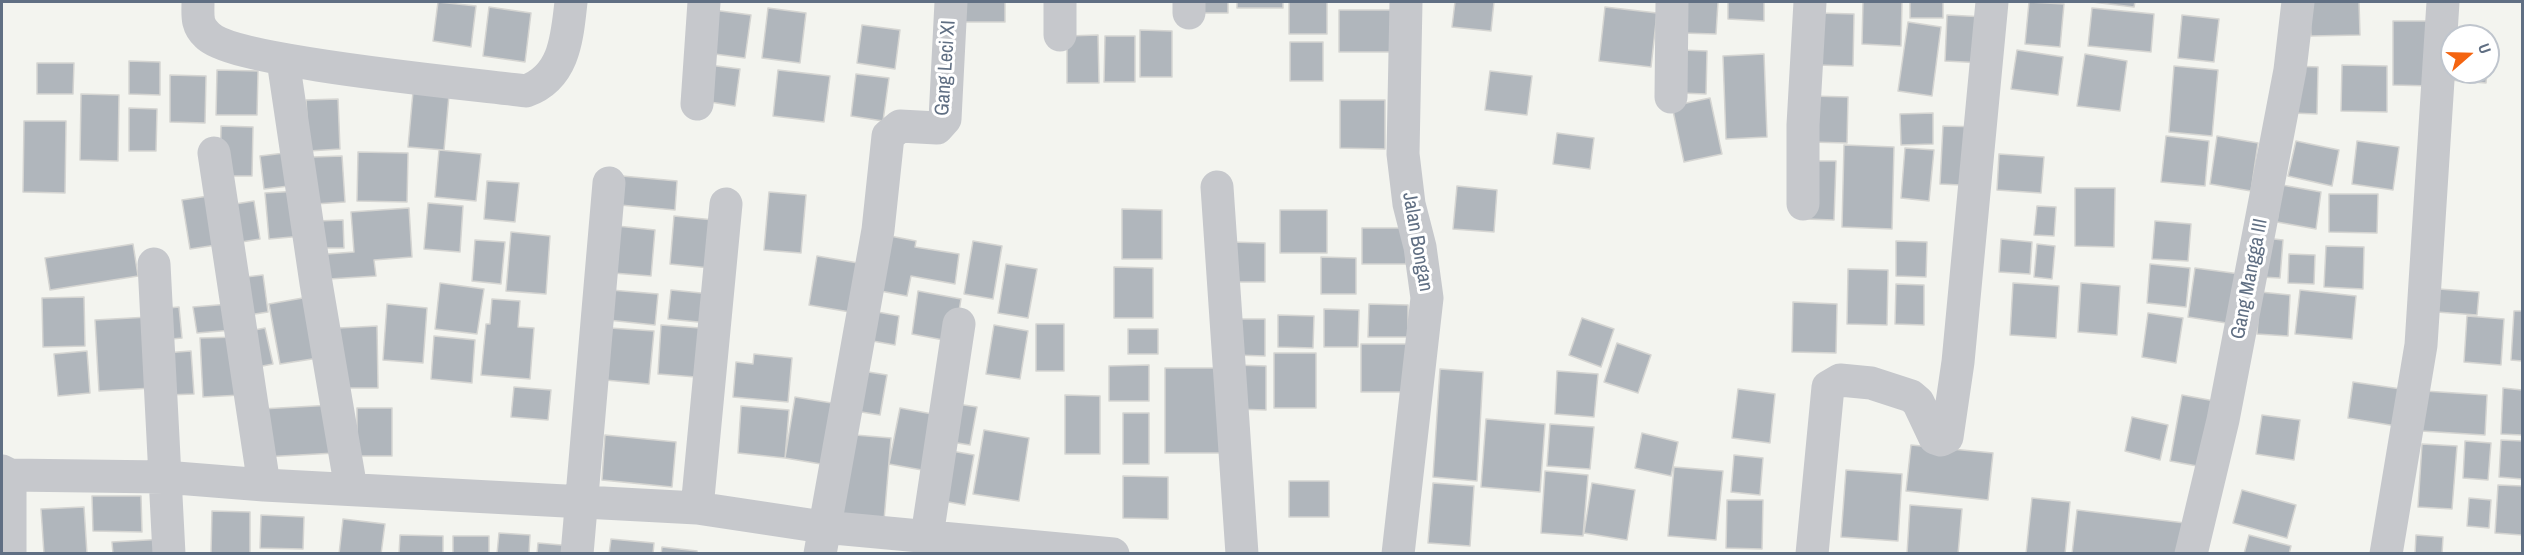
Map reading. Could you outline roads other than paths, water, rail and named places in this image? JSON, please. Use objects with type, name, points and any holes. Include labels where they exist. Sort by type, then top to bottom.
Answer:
[{"type":"street","points":[[198,2],[198,23],[208,37],[228,46],[283,60],[526,91],[537,87],[558,66],[567,40],[571,2]]},
{"type":"street","points":[[697,104],[704,2]]},
{"type":"street","name":"Gang Leci XI","points":[[821,540],[878,230],[888,136],[900,126],[937,128],[945,119],[951,2]]},
{"type":"street","points":[[1060,2],[1060,35]]},
{"type":"street","name":"Jalan Bongan","points":[[1398,554],[1427,298],[1420,247],[1409,204],[1403,154],[1406,2]]},
{"type":"street","points":[[1671,97],[1672,2]]},
{"type":"street","points":[[1803,204],[1803,125],[1810,2]]},
{"type":"street","points":[[1812,554],[1828,387],[1840,380],[1872,383],[1902,391],[1918,402],[1935,438],[1941,440],[1947,436],[1959,350],[1992,2]]},
{"type":"street","name":"Gang Mangga III","points":[[2191,554],[2223,420],[2290,70],[2298,2]]},
{"type":"street","points":[[2386,554],[2421,345],[2443,2]]},
{"type":"street","points":[[283,60],[316,283],[351,489]]},
{"type":"street","points":[[214,153],[264,485]]},
{"type":"street","points":[[577,554],[609,183]]},
{"type":"street","points":[[1218,187],[1242,554]]},
{"type":"street","points":[[698,508],[726,204]]},
{"type":"street","points":[[154,264],[169,554]]},
{"type":"street","points":[[921,541],[959,324]]},
{"type":"street","points":[[10,554],[6,473],[164,477],[264,485],[698,508],[821,540],[921,541],[1113,554]]}]
